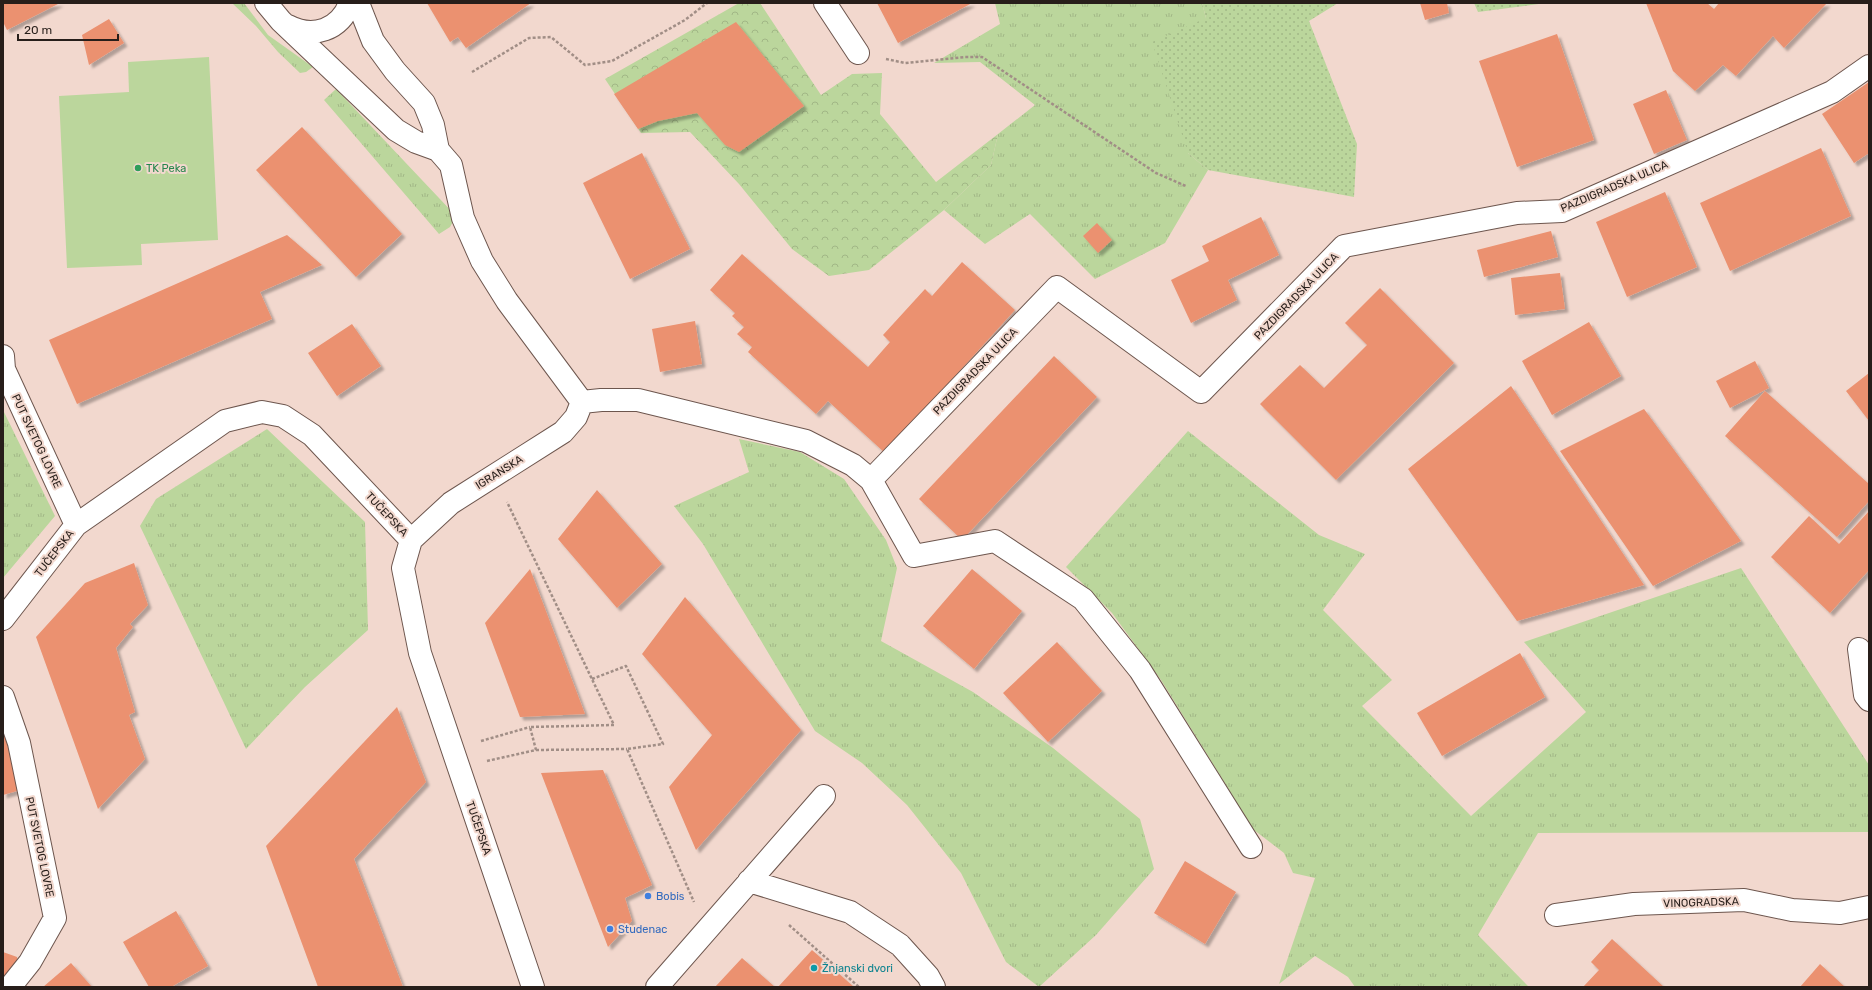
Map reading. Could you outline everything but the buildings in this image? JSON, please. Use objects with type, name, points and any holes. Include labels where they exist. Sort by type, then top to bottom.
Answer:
[{"type":"street","points":[[275,12],[304,32],[325,30],[343,17],[350,3]]},
{"type":"street","points":[[358,3],[373,41],[395,71],[424,103],[438,150],[451,165],[463,218],[482,262],[507,301],[582,402],[601,400],[638,400],[806,441],[853,465],[871,480],[914,556],[995,541],[1083,599],[1140,670],[1251,847]]},
{"type":"street","points":[[825,3],[858,53]]},
{"type":"street","points":[[275,12],[396,130],[416,142],[438,150]]},
{"type":"street","name":"PAZDIGRADSKA ULICA","points":[[871,480],[1057,286],[1201,392],[1344,246],[1517,213],[1562,211],[1832,92],[1869,66]]},
{"type":"street","name":"PUT SVETOG LOVRE","points":[[3,356],[4,369],[76,525]]},
{"type":"street","name":"IGRANSKA","points":[[411,540],[451,503],[494,474],[563,432],[576,417],[582,402]]},
{"type":"street","name":"TUČEPSKA","points":[[3,619],[76,525],[225,421],[262,412],[284,416],[312,435],[411,540],[404,568],[420,653],[533,987]]},
{"type":"street","points":[[1860,649],[1865,695],[1869,700]]},
{"type":"street","name":"PUT SVETOG LOVRE","points":[[3,697],[19,743],[55,918],[30,962],[10,987]]},
{"type":"street","points":[[657,987],[824,796]]},
{"type":"street","points":[[749,881],[850,912],[900,945],[928,976],[934,987]]},
{"type":"street","name":"VINOGRADSKA","points":[[1556,915],[1634,904],[1744,900],[1792,910],[1840,912],[1869,907]]},
{"type":"path","points":[[472,72],[529,38],[551,37],[585,65],[612,61],[685,20],[706,3]]},
{"type":"path","points":[[858,53],[905,63],[965,57],[982,57],[1156,173],[1186,186]]},
{"type":"path","points":[[452,749],[530,727],[614,725],[494,474]]},
{"type":"path","points":[[513,755],[536,750],[627,749],[663,744],[626,666],[592,679]]},
{"type":"path","points":[[530,727],[536,750]]},
{"type":"path","points":[[627,749],[707,930]]},
{"type":"path","points":[[787,922],[859,987]]},
{"type":"green space","points":[[232,3],[244,3],[268,35],[313,67],[306,72],[300,73]]},
{"type":"green space","points":[[739,3],[760,3],[821,95],[852,74],[882,73],[880,114],[936,182],[998,134],[991,165],[944,210],[869,270],[829,276],[792,249],[739,184],[690,132],[641,133],[605,79]]},
{"type":"green space","points":[[995,3],[1202,3],[1206,18],[1188,153],[1208,170],[1165,243],[1095,279],[1030,214],[985,244],[944,210],[991,165],[998,134],[1035,105],[980,62],[934,63],[1000,24]]},
{"type":"green space","points":[[1202,3],[1338,3],[1309,21],[1357,144],[1354,197],[1208,170],[1188,153],[1152,42],[1206,18]]},
{"type":"green space","points":[[1474,3],[1546,3],[1478,12]]},
{"type":"green space","name":"TK Peka","points":[[209,57],[218,240],[141,244],[142,265],[67,268],[59,96],[129,92],[128,62]]},
{"type":"green space","points":[[336,89],[456,216],[450,227],[439,234],[324,100]]},
{"type":"green space","points":[[3,410],[55,516],[3,578]]},
{"type":"green space","points":[[267,429],[365,522],[368,630],[305,687],[246,749],[140,526],[156,499]]},
{"type":"green space","points":[[1188,431],[1319,535],[1365,554],[1323,610],[1392,680],[1362,706],[1471,816],[1586,712],[1524,642],[1741,568],[1869,765],[1869,832],[1538,833],[1478,935],[1529,987],[1355,987],[1348,977],[1315,956],[1279,984],[1315,878],[1293,873],[1284,853],[1250,827],[1161,680],[1112,613],[1066,567]]},
{"type":"green space","points":[[739,439],[800,452],[844,479],[886,540],[897,568],[881,641],[973,692],[1053,748],[1140,819],[1154,869],[1096,935],[1039,987],[1006,962],[961,873],[907,805],[862,763],[815,731],[703,544],[674,506],[749,472]]},
{"type":"place","name":"TK Peka","points":[[138,168]]},
{"type":"place","name":"Bobis","points":[[648,896]]},
{"type":"place","name":"Studenac","points":[[610,929]]},
{"type":"place","name":"Žnjanski dvori","points":[[814,968]]}]
